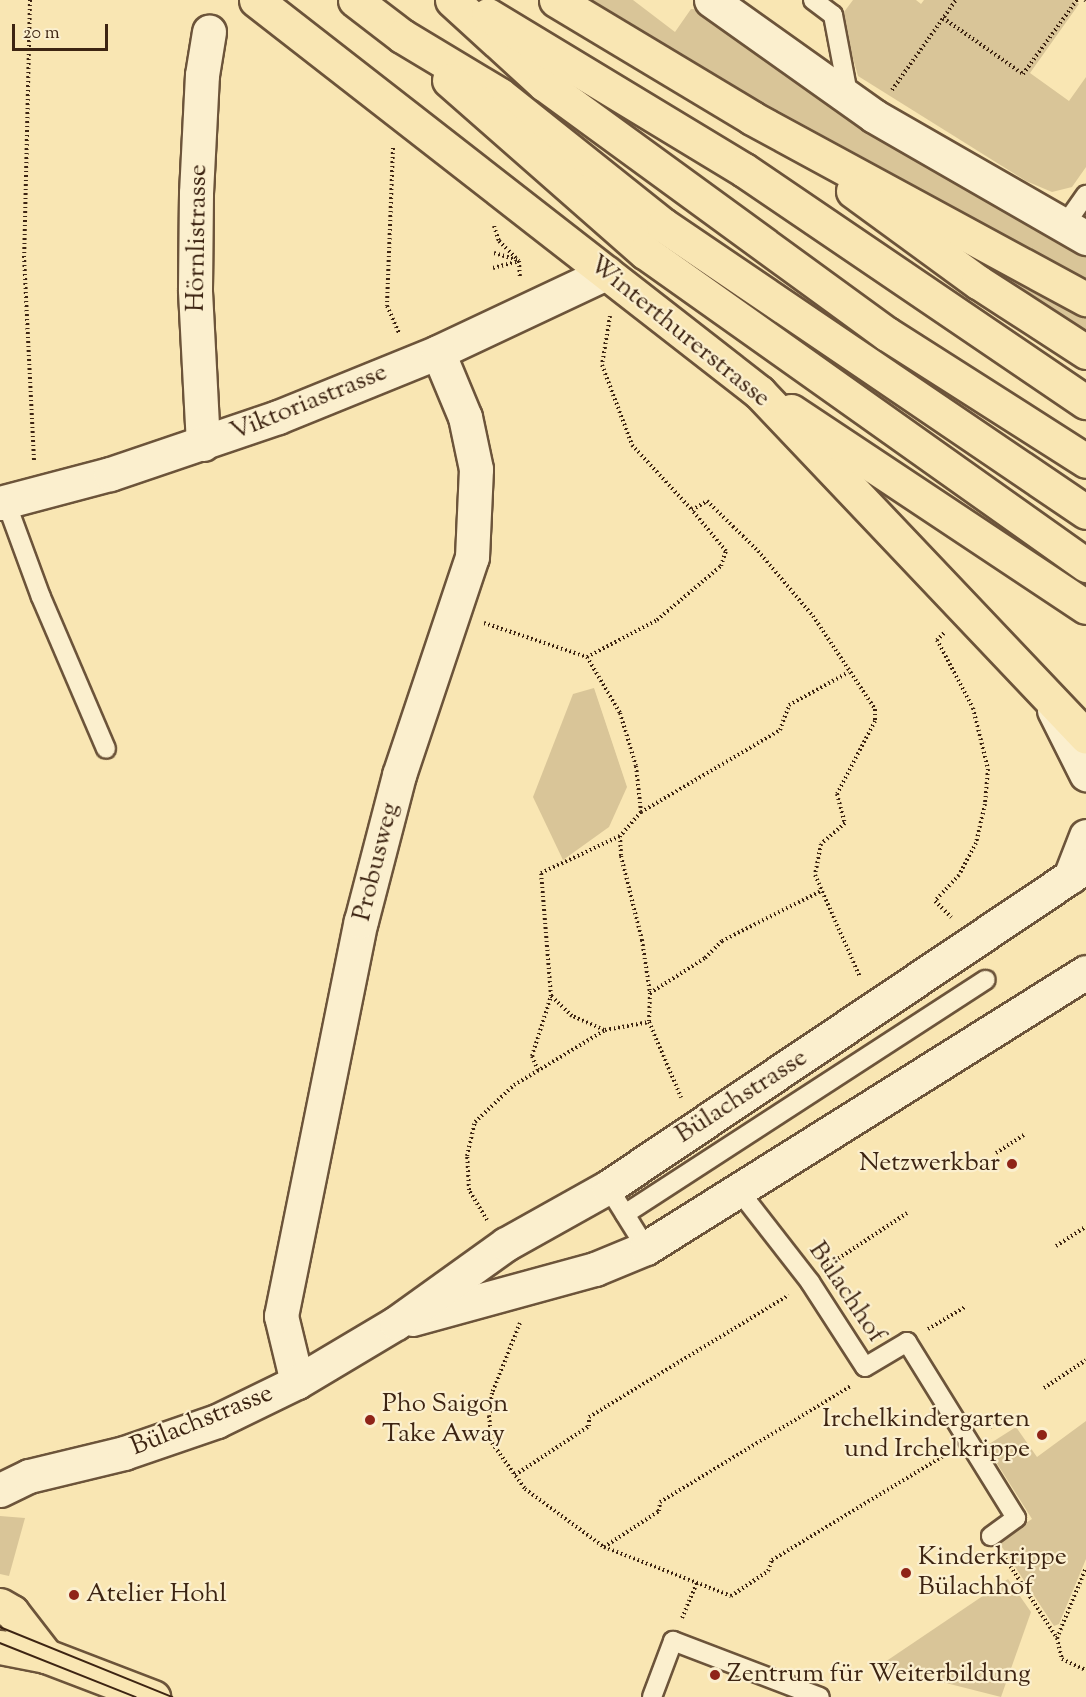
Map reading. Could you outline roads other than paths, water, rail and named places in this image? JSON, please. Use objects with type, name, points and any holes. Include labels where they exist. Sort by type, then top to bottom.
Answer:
[{"type":"main road","name":"Winterthurerstrasse","points":[[256,0],[759,392],[1047,699],[1086,736]]},
{"type":"main road","points":[[355,0],[402,36],[493,122],[645,252],[1086,565]]},
{"type":"main road","points":[[452,0],[544,84],[877,327],[1086,461]]},
{"type":"main road","points":[[462,0],[744,170],[1086,402]]},
{"type":"main road","points":[[556,0],[752,118],[1086,299]]},
{"type":"main road","points":[[402,36],[500,95],[663,225],[1086,512]]},
{"type":"main road","points":[[752,118],[978,282],[1086,352]]},
{"type":"main road","points":[[759,392],[836,437],[1086,607]]},
{"type":"main road","points":[[0,1605],[12,1612],[46,1656]]},
{"type":"main road","points":[[0,1647],[46,1656],[153,1697]]},
{"type":"street","points":[[711,0],[862,107],[1075,232]]},
{"type":"street","name":"Hörnlistrasse","points":[[202,444],[195,289],[196,193],[202,75],[209,32]]},
{"type":"street","name":"Viktoriastrasse","points":[[14,500],[202,444],[438,352],[606,273]]},
{"type":"street","name":"Probusweg","points":[[297,1382],[281,1316],[354,956],[399,775],[472,557],[476,469],[465,417],[438,352]]},
{"type":"street","points":[[1047,699],[1069,732],[1086,774]]},
{"type":"street","points":[[1078,871],[1086,836]]},
{"type":"street","name":"Bülachstrasse","points":[[0,1490],[14,1473],[124,1453],[217,1421],[297,1382],[396,1323],[506,1244],[608,1187],[1078,871]]},
{"type":"street","name":"Bülachstrasse","points":[[396,1323],[595,1269],[646,1248],[740,1192],[1086,972]]},
{"type":"lane","points":[[813,0],[833,15],[862,107]]},
{"type":"lane","points":[[1075,232],[1086,195]]},
{"type":"lane","points":[[14,500],[40,597],[106,749]]},
{"type":"lane","points":[[625,1214],[986,980]]},
{"type":"lane","points":[[608,1187],[646,1248]]},
{"type":"lane","name":"Bülachhof","points":[[740,1192],[810,1282],[865,1367],[907,1342],[1016,1518],[991,1536]]},
{"type":"lane","points":[[0,1635],[46,1656]]},
{"type":"lane","points":[[652,1697],[673,1641],[820,1697]]},
{"type":"tram line","points":[[0,1627],[172,1697]]},
{"type":"tram line","points":[[0,1643],[136,1697]]},
{"type":"place","name":"Netzwerkbar","points":[[1012,1164]]},
{"type":"place","name":"Pho Saigon Take Away","points":[[370,1420]]},
{"type":"place","name":"Irchelkindergarten und Irchelkrippe","points":[[1042,1435]]},
{"type":"place","name":"Kinderkrippe Bülachhof","points":[[906,1573]]},
{"type":"place","name":"Atelier Hohl","points":[[74,1595]]},
{"type":"place","name":"Zentrum für Weiterbildung","points":[[715,1675]]}]
